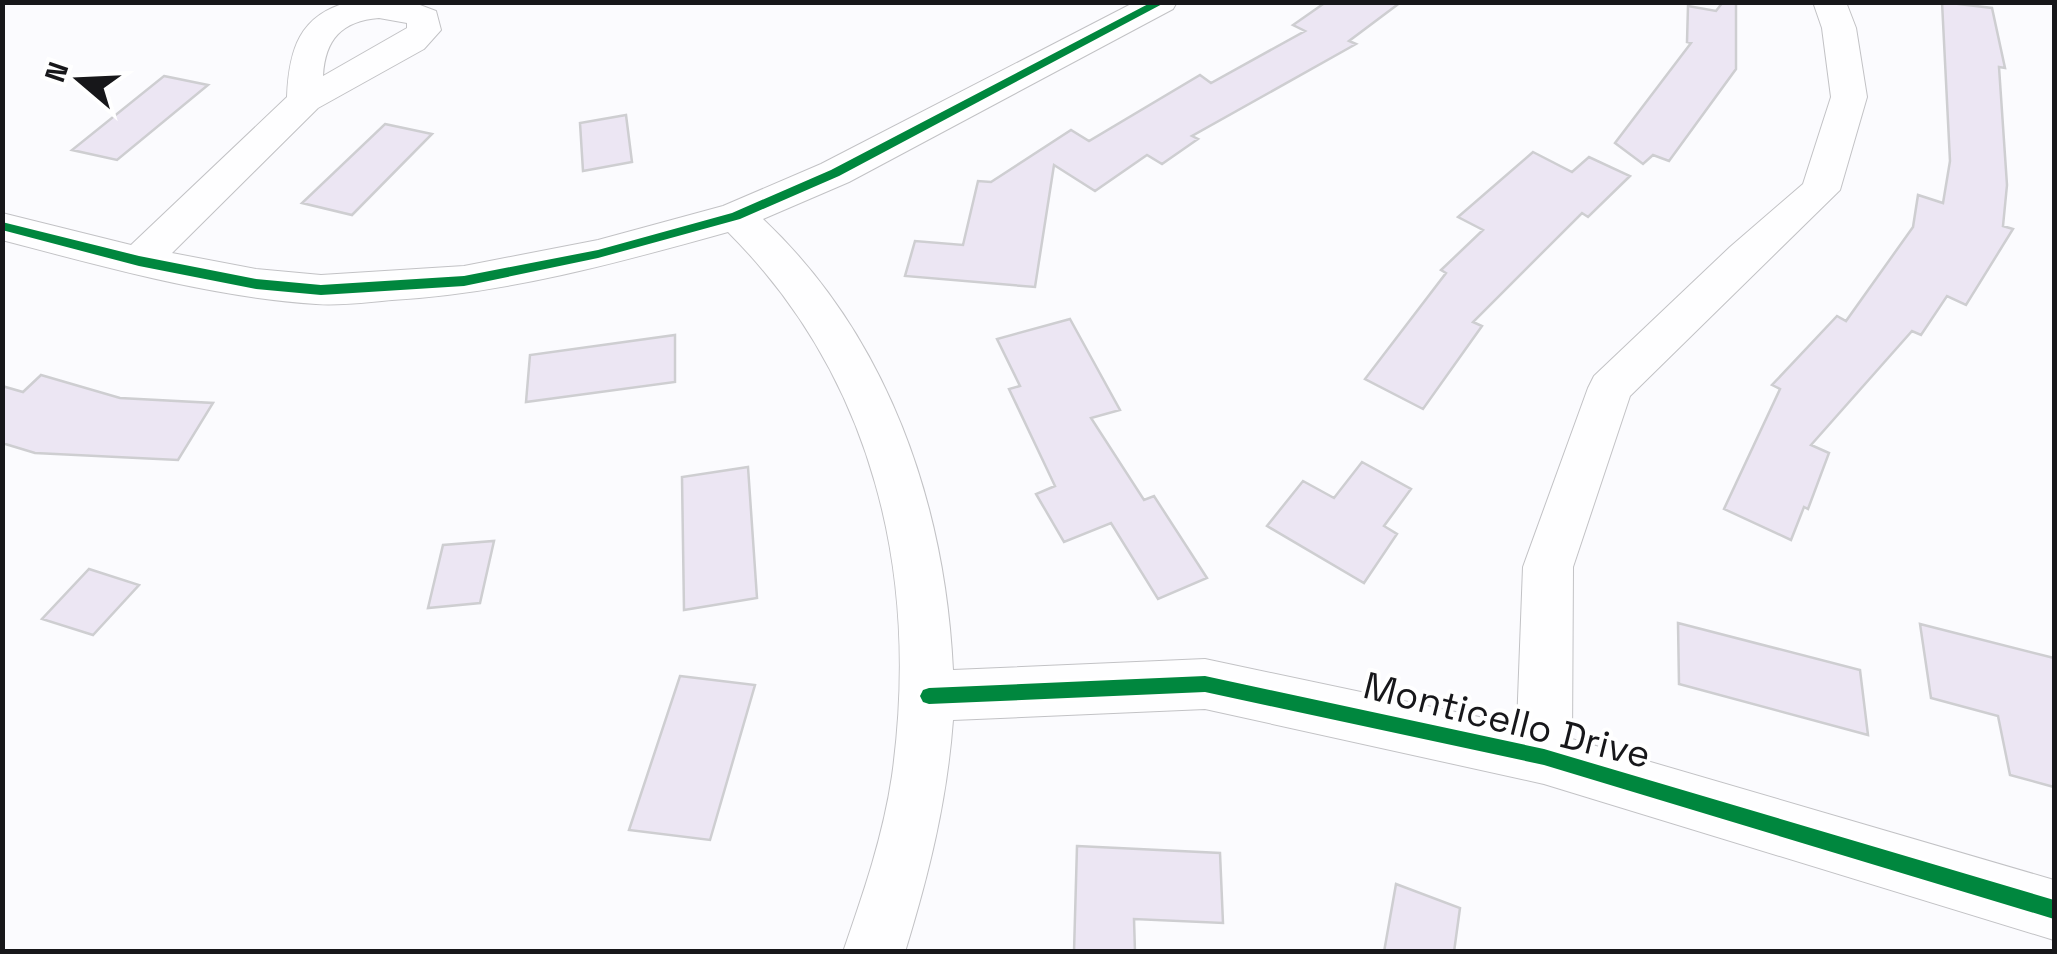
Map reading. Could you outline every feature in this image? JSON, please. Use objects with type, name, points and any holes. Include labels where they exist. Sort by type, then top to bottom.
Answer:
[{"type":"street","points":[[2,226],[139,262],[256,284],[322,290],[446,282],[598,254],[736,216],[835,172],[1160,2]]},
{"type":"street","points":[[1544,757],[1548,567],[1610,388],[1744,258],[1821,190],[1848,97],[1840,28],[1830,2]]},
{"type":"street","points":[[139,262],[305,100]]},
{"type":"street","points":[[736,216],[796,277],[828,323],[876,411],[908,511],[927,598],[929,696],[916,798],[874,952]]},
{"type":"street","name":"Monticello Drive","points":[[929,696],[1205,684],[1544,757],[2054,910]]},
{"type":"building","points":[[1326,2],[1401,2],[1349,41],[1356,44],[1192,136],[1198,139],[1162,164],[1147,155],[1095,191],[1054,165],[1035,287],[905,276],[915,241],[963,245],[978,181],[991,182],[1071,130],[1089,141],[1200,75],[1211,83],[1305,31],[1293,25]]},
{"type":"building","points":[[1723,2],[1736,2],[1736,69],[1669,161],[1653,155],[1643,164],[1615,143],[1691,43],[1687,42],[1688,6],[1716,11]]},
{"type":"building","points":[[1942,2],[1992,8],[2005,68],[1999,67],[2007,185],[2003,226],[2013,229],[1966,305],[1947,296],[1921,335],[1912,331],[1811,445],[1829,453],[1808,509],[1804,507],[1791,540],[1724,509],[1780,389],[1772,385],[1837,316],[1846,321],[1913,227],[1918,195],[1943,203],[1950,161]]},
{"type":"building","points":[[164,76],[208,85],[117,160],[72,150]]},
{"type":"building","points":[[626,115],[632,162],[583,171],[580,123]]},
{"type":"building","points":[[385,124],[432,134],[352,215],[302,203]]},
{"type":"building","points":[[1533,152],[1572,172],[1589,157],[1630,176],[1588,217],[1582,213],[1473,322],[1482,326],[1423,409],[1365,379],[1446,273],[1441,270],[1483,230],[1458,217]]},
{"type":"building","points":[[1070,319],[1120,410],[1091,418],[1144,500],[1154,496],[1207,578],[1158,599],[1111,523],[1064,542],[1036,494],[1055,486],[1009,389],[1020,386],[997,339]]},
{"type":"building","points":[[675,335],[675,382],[526,402],[530,355]]},
{"type":"building","points":[[41,375],[120,398],[213,403],[178,460],[35,453],[2,443],[2,386],[23,392]]},
{"type":"building","points":[[1362,462],[1411,489],[1384,526],[1397,534],[1364,583],[1267,526],[1303,481],[1334,498]]},
{"type":"building","points":[[748,467],[757,598],[684,610],[682,477]]},
{"type":"building","points":[[494,541],[480,603],[428,608],[443,545]]},
{"type":"building","points":[[89,569],[139,585],[93,635],[42,619]]},
{"type":"building","points":[[1678,623],[1860,670],[1868,735],[1679,684]]},
{"type":"building","points":[[1920,624],[2054,658],[2054,787],[2010,775],[1998,716],[1931,698]]},
{"type":"building","points":[[680,676],[755,685],[710,840],[629,830]]},
{"type":"building","points":[[1077,846],[1220,853],[1223,923],[1134,919],[1135,952],[1074,952]]},
{"type":"building","points":[[1396,884],[1460,908],[1454,952],[1384,952]]},
{"type":"cycle path","points":[[2,226],[139,261],[256,284],[321,290],[464,281],[598,254],[736,216],[835,173],[1161,2]]},
{"type":"cycle path","points":[[929,696],[1205,684],[1544,757],[2054,910]]}]
